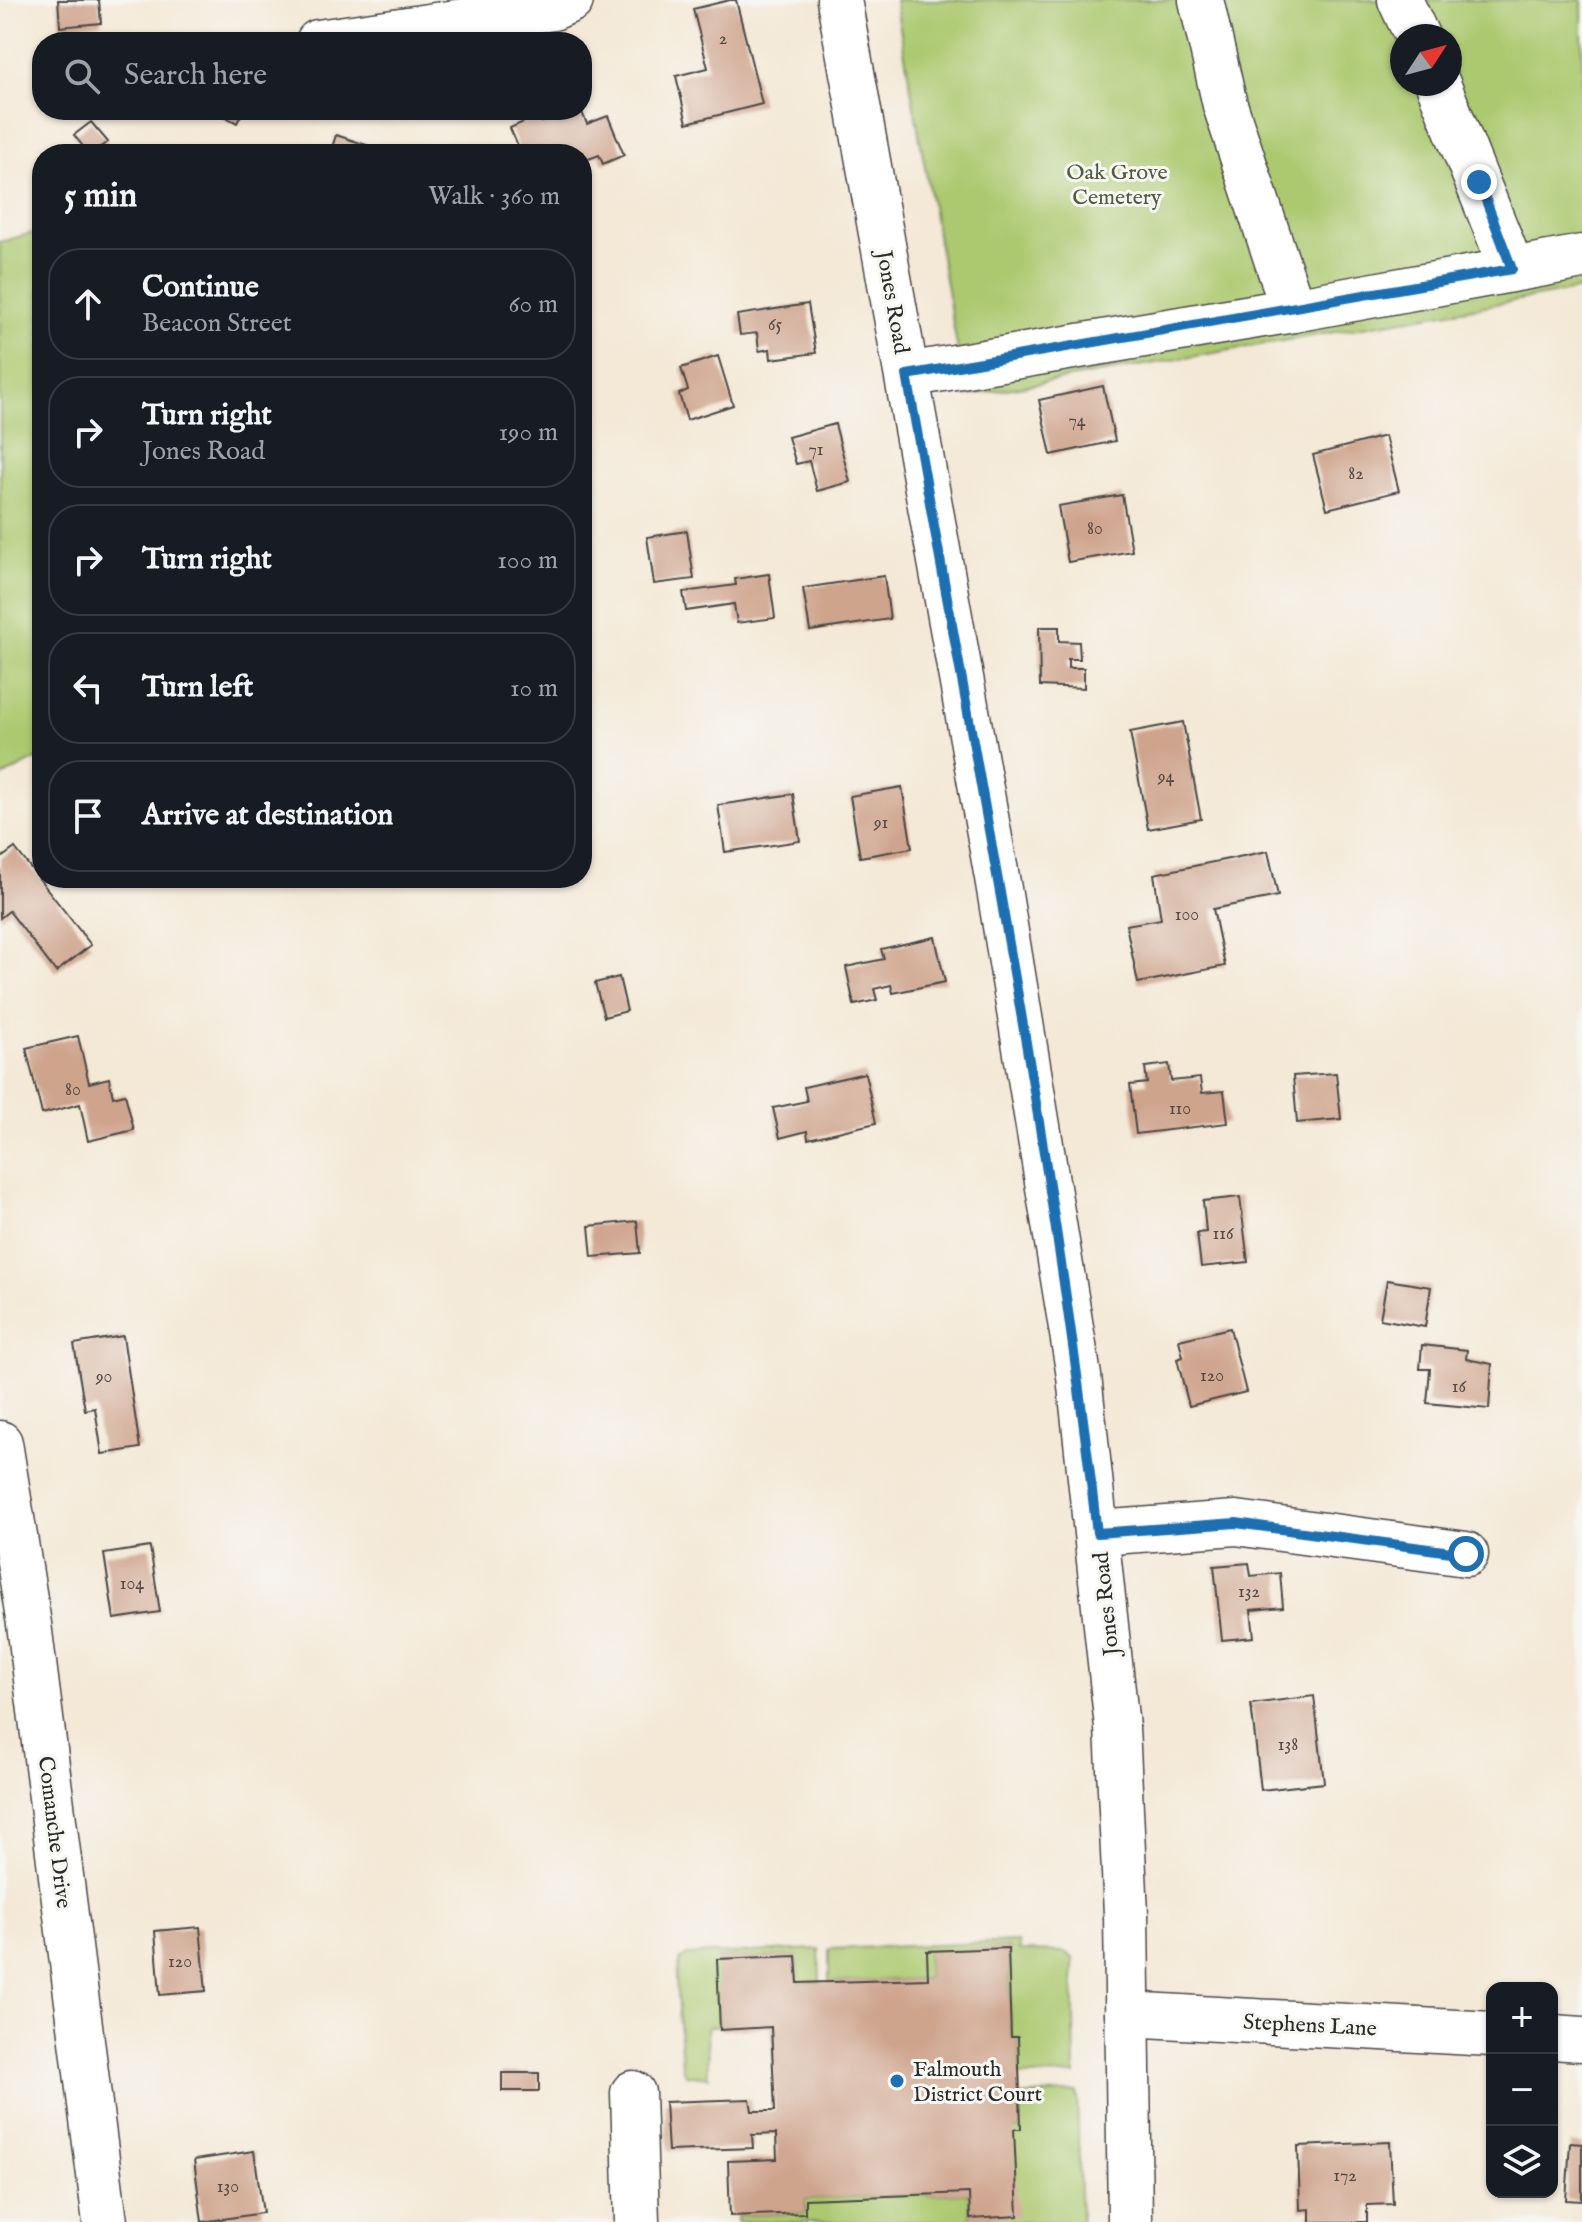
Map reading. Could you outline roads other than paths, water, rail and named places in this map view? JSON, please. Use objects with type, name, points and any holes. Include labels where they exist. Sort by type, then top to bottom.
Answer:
[{"type":"main road","points":[[387,32],[553,8],[571,0]]},
{"type":"main road","name":"Jones Road","points":[[839,0],[1032,1088],[1079,1376],[1117,1727],[1127,2014],[1130,2222]]},
{"type":"main road","points":[[1201,0],[1225,105],[1293,310]]},
{"type":"main road","points":[[1443,96],[1512,269]]},
{"type":"main road","points":[[907,375],[1293,310],[1582,257]]},
{"type":"main road","name":"Comanche Drive","points":[[0,1443],[29,1624],[105,2222]]},
{"type":"main road","points":[[1097,1533],[1236,1523],[1466,1554]]},
{"type":"main road","name":"Stephens Lane","points":[[1127,2014],[1486,2034]]},
{"type":"main road","points":[[1558,2037],[1582,2039]]},
{"type":"main road","points":[[633,2093],[637,2222]]},
{"type":"place","name":"Falmouth District Court","points":[[897,2081]]},
{"type":"park label","name":"Oak Grove Cemetery","points":[[1117,184]]}]
